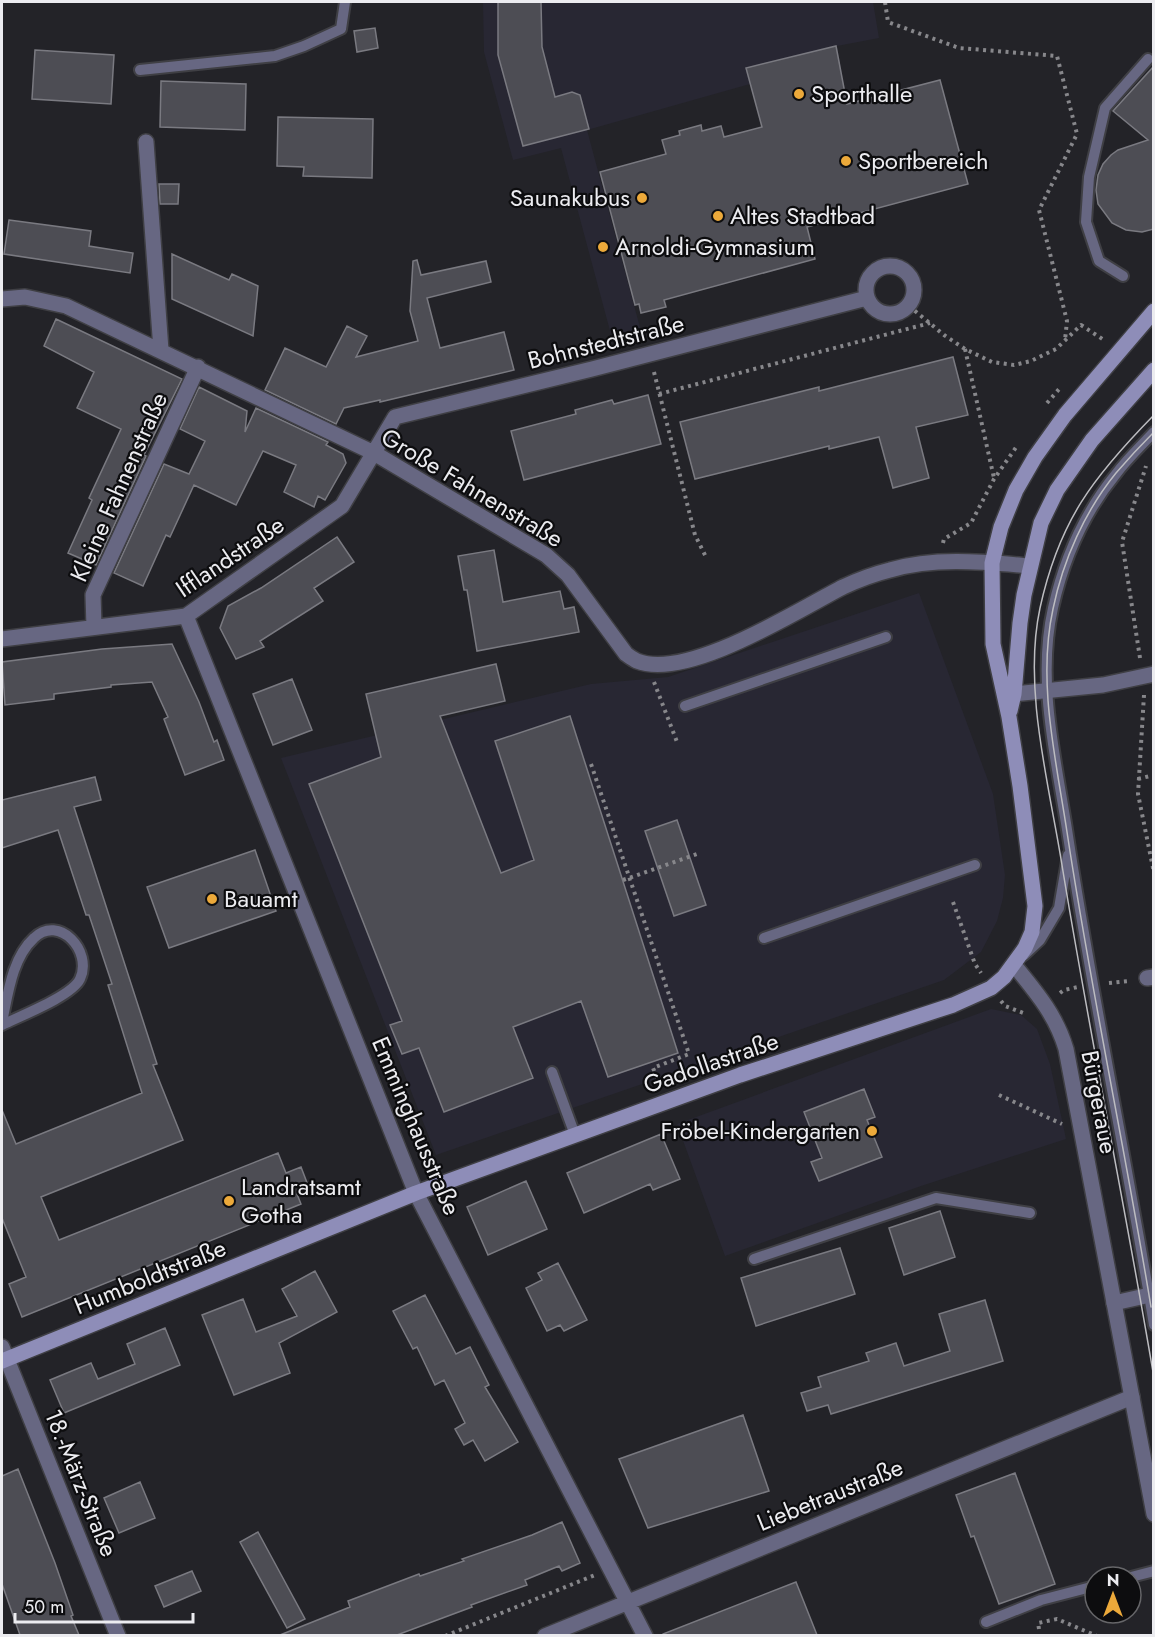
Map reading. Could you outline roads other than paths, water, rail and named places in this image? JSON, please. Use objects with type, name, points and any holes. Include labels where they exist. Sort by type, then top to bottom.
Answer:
[{"type":"main road","points":[[1014,965],[1032,932],[1035,906],[1009,717],[993,644],[992,563],[1005,517],[1030,465],[1065,415],[1154,311]]},
{"type":"main road","points":[[1009,717],[1014,694],[1020,623],[1030,566],[1041,523],[1058,490],[1092,440],[1154,370]]},
{"type":"main road","name":"Gadollastraße","points":[[416,1193],[740,1075],[953,1005],[991,988],[1014,965]]},
{"type":"main road","name":"Humboldtstraße","points":[[3,1356],[416,1193]]},
{"type":"street","points":[[146,142],[161,350]]},
{"type":"street","points":[[893,265],[908,273],[913,279],[914,295],[909,306],[900,313],[884,314],[871,305],[867,298],[866,290],[871,274],[885,266],[893,265]]},
{"type":"street","name":"Große Fahnenstraße","points":[[2,299],[25,297],[66,306],[198,367],[374,453],[546,555],[568,575],[626,654],[637,661],[662,665],[723,648],[786,619],[854,582],[889,570],[938,561],[1030,566]]},
{"type":"street","name":"Bohnstedtstraße","points":[[374,453],[396,417],[867,298]]},
{"type":"street","name":"Kleine Fahnenstraße","points":[[94,627],[93,595],[198,367]]},
{"type":"street","name":"Ifflandstraße","points":[[2,639],[186,616],[342,506],[374,453]]},
{"type":"street","name":"Emminghausstraße","points":[[186,616],[416,1193],[645,1635]]},
{"type":"street","points":[[1014,694],[1103,685],[1148,675]]},
{"type":"street","name":"Bürgeraue","points":[[1014,965],[1046,1003],[1061,1032],[1154,1514]]},
{"type":"street","points":[[1114,1303],[1151,1295]]},
{"type":"street","name":"18.-März-Straße","points":[[3,1356],[118,1635]]},
{"type":"street","name":"Liebetraustraße","points":[[545,1635],[1132,1397]]},
{"type":"lane","points":[[140,70],[275,56],[294,50],[341,29],[345,2]]},
{"type":"lane","points":[[1123,276],[1099,261],[1086,222],[1089,177],[1105,108],[1148,59]]},
{"type":"lane","points":[[1154,432],[1117,472],[1104,490],[1091,509],[1068,556],[1053,610],[1047,690],[1082,925],[1151,1295],[1154,1325]]},
{"type":"lane","points":[[684,706],[886,637]]},
{"type":"lane","points":[[1014,965],[1040,940],[1059,908],[1070,846]]},
{"type":"lane","points":[[764,938],[975,865]]},
{"type":"lane","points":[[49,930],[65,933],[77,944],[84,962],[79,981],[67,994],[2,1024],[16,963],[25,948],[35,936],[49,930]]},
{"type":"lane","points":[[552,1072],[575,1135]]},
{"type":"lane","points":[[754,1259],[936,1198],[1030,1213]]},
{"type":"lane","points":[[986,1622],[1041,1600],[1083,1589]]},
{"type":"tram line","points":[[1154,415],[1096,480],[1068,525],[1057,550],[1040,608],[1035,638],[1034,669],[1044,766],[1154,1378]]},
{"type":"tram line","points":[[1151,1307],[1076,892],[1050,720],[1047,664],[1053,609],[1069,554],[1094,503],[1121,468],[1154,432]]},
{"type":"place","name":"Sporthalle","points":[[799,94]]},
{"type":"place","name":"Sportbereich","points":[[846,161]]},
{"type":"place","name":"Saunakubus","points":[[642,198]]},
{"type":"place","name":"Altes Stadtbad","points":[[718,216]]},
{"type":"place","name":"Arnoldi-Gymnasium","points":[[603,247]]},
{"type":"place","name":"Bauamt","points":[[212,899]]},
{"type":"place","name":"Fröbel-Kindergarten","points":[[872,1131]]},
{"type":"place","name":"Landratsamt Gotha","points":[[229,1201]]}]
